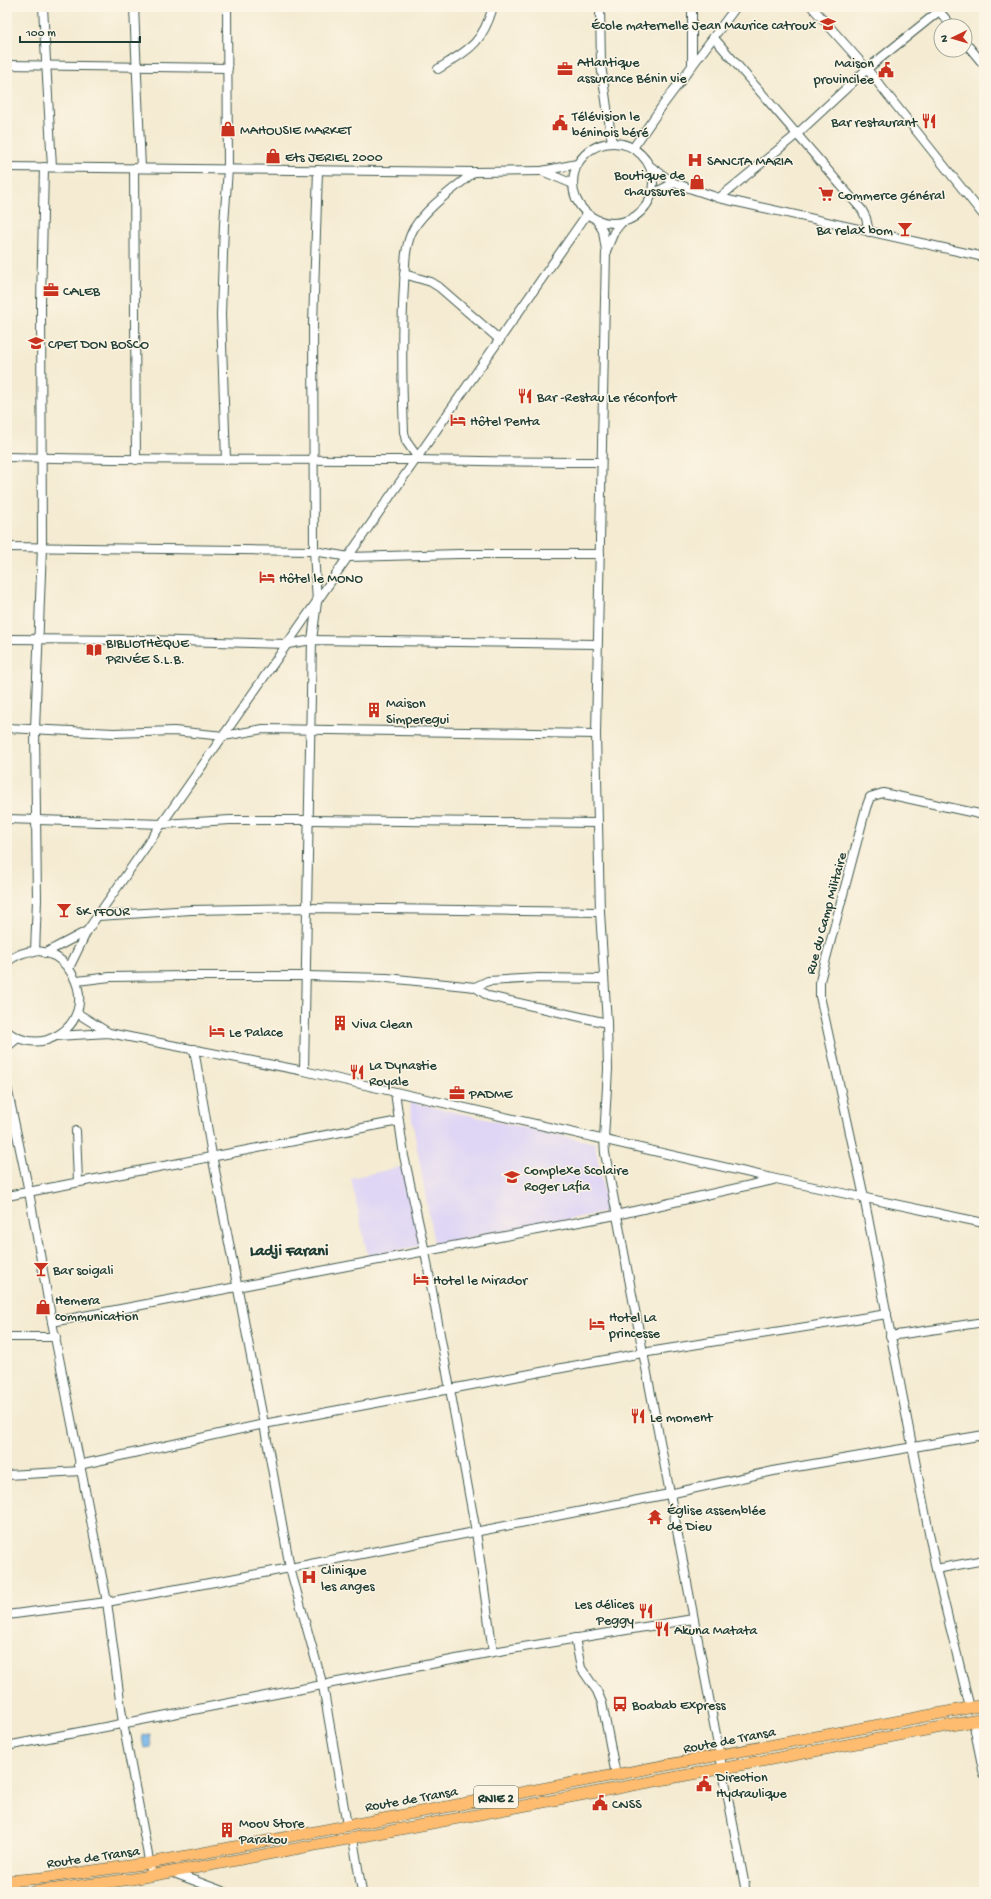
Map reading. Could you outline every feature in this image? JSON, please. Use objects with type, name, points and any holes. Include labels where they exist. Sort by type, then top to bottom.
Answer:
[{"type":"main road","name":"Route de Transa","points":[[7,1881],[42,1878],[150,1863],[984,1705]]},
{"type":"main road","points":[[935,1715],[937,1728]]},
{"type":"main road","name":"Route de Transa","points":[[33,1892],[152,1876],[171,1872],[193,1874],[353,1839],[979,1720]]},
{"type":"street","points":[[35,952],[35,729],[42,547],[41,458],[48,167],[47,66],[43,7]]},
{"type":"street","points":[[134,7],[138,168],[136,460]]},
{"type":"street","points":[[226,460],[221,315],[224,224],[228,169],[227,7]]},
{"type":"street","points":[[438,69],[468,50],[478,41],[487,28],[493,7]]},
{"type":"street","points":[[600,7],[601,65],[612,143]]},
{"type":"street","points":[[692,7],[692,66]]},
{"type":"street","points":[[634,148],[736,7]]},
{"type":"street","points":[[812,7],[867,69],[984,216]]},
{"type":"street","points":[[719,198],[796,135],[867,69],[942,9],[947,18]]},
{"type":"street","points":[[714,38],[862,210],[866,218],[869,232]]},
{"type":"street","points":[[973,52],[984,65]]},
{"type":"street","points":[[7,65],[228,68]]},
{"type":"street","points":[[650,166],[653,180],[652,194],[648,204],[641,213],[632,219],[621,223],[609,224],[597,221],[579,206],[574,195],[572,184],[577,164],[584,155],[592,149],[612,143],[623,144],[634,148],[643,156],[650,166],[674,183],[719,198],[984,257]]},
{"type":"street","points":[[7,167],[474,172],[542,171],[577,164]]},
{"type":"street","points":[[304,1071],[310,820],[312,640],[317,602],[314,551],[313,318],[318,170]]},
{"type":"street","points":[[542,171],[572,184]]},
{"type":"street","points":[[417,459],[406,441],[404,432],[402,350],[404,274],[408,245],[413,230],[420,220],[440,200],[474,172]]},
{"type":"street","points":[[652,194],[674,183]]},
{"type":"street","points":[[69,968],[87,931],[587,214]]},
{"type":"street","points":[[597,221],[603,232],[606,251],[596,734],[600,912],[607,1023],[608,1092],[604,1139],[616,1215],[642,1353],[746,1892]]},
{"type":"street","points":[[606,251],[614,232],[621,223]]},
{"type":"street","points":[[404,274],[423,279],[439,287],[500,340]]},
{"type":"street","points":[[7,457],[136,460],[314,461],[417,459],[494,463],[601,462]]},
{"type":"street","points":[[7,548],[42,547],[314,551],[348,557],[459,554],[600,554]]},
{"type":"street","points":[[7,639],[144,640],[288,644],[312,640],[598,644]]},
{"type":"street","points":[[7,728],[114,733],[174,731],[224,736],[263,729],[596,734]]},
{"type":"street","name":"Rue du Camp Militaire","points":[[864,1197],[820,996],[820,981],[866,808],[870,797],[883,793],[984,815]]},
{"type":"street","points":[[7,819],[162,824],[230,820],[597,823]]},
{"type":"street","points":[[98,916],[191,910],[307,908],[600,912]]},
{"type":"street","points":[[45,953],[87,931]]},
{"type":"street","points":[[7,961],[21,954],[35,952],[54,956],[69,968],[77,981],[80,997],[77,1013],[68,1026],[56,1036],[44,1041],[30,1041],[18,1038],[7,1031]]},
{"type":"street","points":[[77,981],[110,977],[307,976],[387,978],[475,987],[488,996],[607,1023]]},
{"type":"street","points":[[475,987],[488,981],[539,978],[604,979]]},
{"type":"street","points":[[77,1013],[109,1033]]},
{"type":"street","points":[[56,1036],[109,1033],[304,1071],[776,1179],[984,1223]]},
{"type":"street","points":[[7,1047],[18,1038]]},
{"type":"street","points":[[194,1049],[212,1155],[238,1286],[290,1568],[323,1686],[347,1825]]},
{"type":"street","points":[[7,1086],[29,1192],[52,1322],[106,1602],[123,1723],[152,1876]]},
{"type":"street","points":[[396,1092],[399,1120],[411,1188],[425,1252],[476,1532],[493,1652]]},
{"type":"street","points":[[7,1196],[212,1155],[399,1120]]},
{"type":"street","points":[[76,1131],[78,1182]]},
{"type":"street","points":[[52,1322],[616,1215],[776,1179]]},
{"type":"street","points":[[864,1197],[888,1314],[890,1336],[914,1447],[936,1568],[970,1708]]},
{"type":"street","points":[[7,1475],[80,1468],[264,1424],[642,1353],[888,1314]]},
{"type":"street","points":[[890,1336],[984,1322]]},
{"type":"street","points":[[7,1337],[56,1337]]},
{"type":"street","points":[[7,1615],[106,1602],[476,1532],[669,1494],[778,1470],[984,1435]]},
{"type":"street","points":[[936,1568],[984,1560]]},
{"type":"street","points":[[7,1746],[493,1652],[693,1619]]},
{"type":"street","points":[[575,1638],[581,1668],[597,1691],[602,1703],[616,1775]]},
{"type":"street","points":[[979,1720],[984,1775]]},
{"type":"street","points":[[353,1839],[362,1892]]},
{"type":"street","points":[[196,1854],[193,1858],[193,1874],[225,1892]]},
{"type":"shaded area","name":"Complexe Scolaire Roger Lafia","points":[[409,1102],[595,1143],[607,1212],[434,1244]]},
{"type":"shaded area","points":[[405,1166],[422,1245],[368,1257],[351,1178]]},
{"type":"water","points":[[150,1734],[151,1747],[144,1748],[142,1735]]},
{"type":"place","name":"École maternelle Jean Maurice catroux","points":[[828,24]]},
{"type":"place","name":"Atlantique assurance Bénin vie","points":[[565,69]]},
{"type":"place","name":"Maison provincilee","points":[[886,70]]},
{"type":"place","name":"Bar restaurant","points":[[929,121]]},
{"type":"place","name":"Télévision le béninois béré","points":[[560,123]]},
{"type":"place","name":"MAHOUSIE MARKET","points":[[228,129]]},
{"type":"place","name":"Ets JERIEL 2000","points":[[273,156]]},
{"type":"place","name":"SANCTA MARIA","points":[[695,160]]},
{"type":"place","name":"Boutique de chaussures","points":[[697,182]]},
{"type":"place","name":"Commerce général","points":[[826,194]]},
{"type":"place","name":"Ba relax bom","points":[[905,229]]},
{"type":"place","name":"CALEB","points":[[51,290]]},
{"type":"place","name":"CPET DON BOSCO","points":[[36,343]]},
{"type":"place","name":"Bar -Restau Le réconfort","points":[[525,396]]},
{"type":"place","name":"Hôtel Penta","points":[[458,420]]},
{"type":"place","name":"Hôtel le MONO","points":[[267,577]]},
{"type":"place","name":"BIBLIOTHÈQUE PRIVÉE S.L.B.","points":[[94,650]]},
{"type":"place","name":"Maison Simperegui","points":[[374,710]]},
{"type":"place","name":"SK rFOUR","points":[[64,910]]},
{"type":"place","name":"Viva Clean","points":[[340,1023]]},
{"type":"place","name":"Le Palace","points":[[217,1031]]},
{"type":"place","name":"La Dynastie Royale","points":[[357,1072]]},
{"type":"place","name":"PADME","points":[[457,1093]]},
{"type":"place","name":"Complexe Scolaire Roger Lafia","points":[[512,1177]]},
{"type":"place","name":"Bar soigali","points":[[41,1269]]},
{"type":"place","name":"Hotel le Mirador","points":[[421,1279]]},
{"type":"place","name":"Hemera communication","points":[[43,1307]]},
{"type":"place","name":"Hotel La princesse","points":[[597,1324]]},
{"type":"place","name":"Le moment","points":[[638,1416]]},
{"type":"place","name":"Église assemblée de Dieu","points":[[655,1517]]},
{"type":"place","name":"Clinique les anges","points":[[309,1577]]},
{"type":"place","name":"Les délices Peggy","points":[[646,1611]]},
{"type":"place","name":"Akuna Matata","points":[[662,1629]]},
{"type":"place","name":"Boabab Express","points":[[620,1704]]},
{"type":"place","name":"Direction Hydraulique","points":[[704,1784]]},
{"type":"place","name":"CNSS","points":[[600,1803]]},
{"type":"place","name":"Moov Store Parakou","points":[[227,1830]]},
{"type":"district","name":"Ladji Farani","points":[[289,1249]]}]
